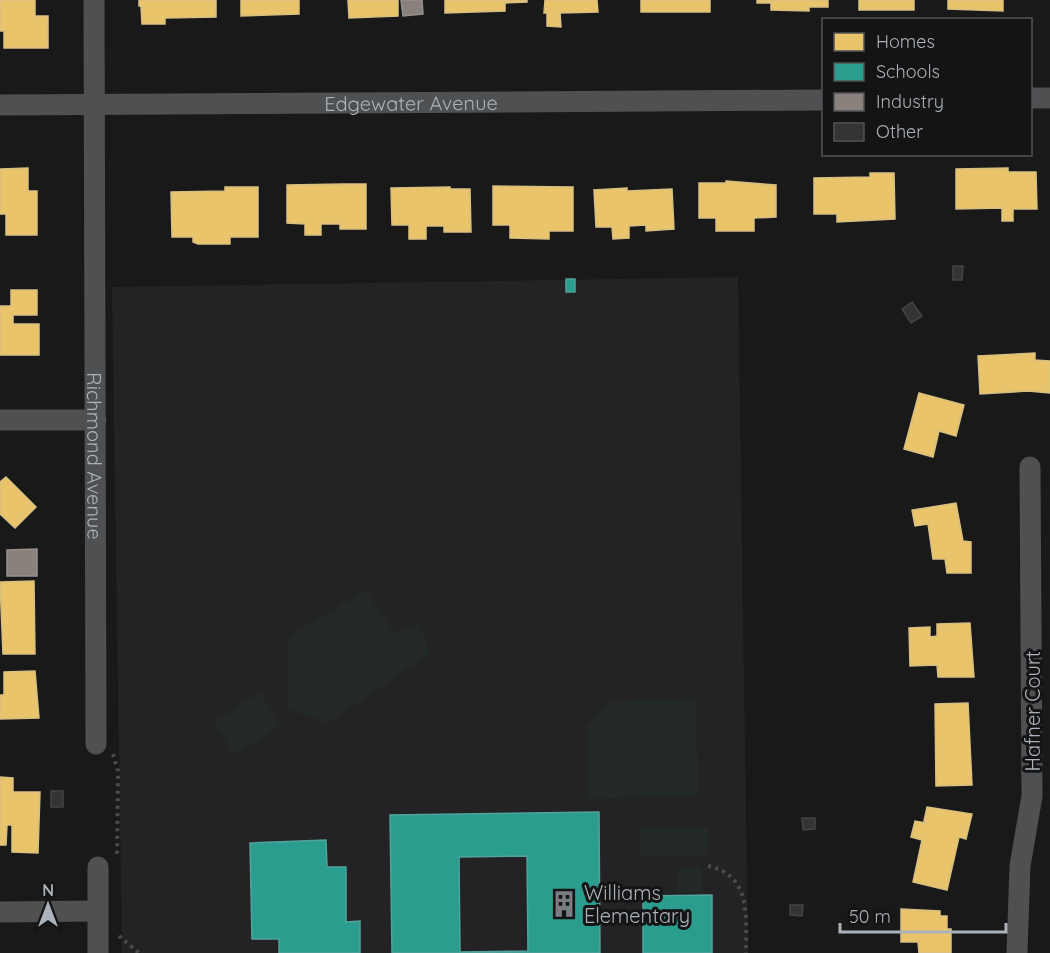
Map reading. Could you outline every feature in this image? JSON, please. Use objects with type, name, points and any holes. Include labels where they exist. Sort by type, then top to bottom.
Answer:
[{"type":"street","name":"Richmond Avenue","points":[[94,0],[96,744]]},
{"type":"street","points":[[1032,98],[1050,98]]},
{"type":"street","name":"Edgewater Avenue","points":[[0,105],[822,100]]},
{"type":"street","points":[[0,420],[96,420]]},
{"type":"street","name":"Hafner Court","points":[[1017,953],[1019,876],[1032,796],[1030,467]]},
{"type":"street","points":[[98,953],[98,911],[107,864]]},
{"type":"street","points":[[0,912],[98,911]]},
{"type":"path","points":[[96,744],[114,754],[118,771],[107,864]]},
{"type":"path","points":[[708,866],[721,869],[740,889],[746,905],[746,953]]},
{"type":"shaded area","points":[[738,277],[748,953],[122,953],[112,287]]},
{"type":"shaded area","points":[[366,590],[395,634],[419,624],[430,653],[328,723],[287,709],[289,636]]},
{"type":"shaded area","points":[[260,692],[281,726],[235,755],[214,722]]},
{"type":"shaded area","points":[[695,698],[699,795],[588,799],[588,726],[609,702]]},
{"type":"shaded area","points":[[640,828],[708,828],[707,855],[640,855]]},
{"type":"shaded area","points":[[702,867],[703,892],[678,892],[678,868]]},
{"type":"building: Homes","points":[[0,0],[35,0],[35,16],[48,16],[48,48],[4,48],[4,31],[0,31]]},
{"type":"building: Homes","points":[[139,0],[216,0],[216,17],[165,18],[165,24],[142,24]]},
{"type":"building: Homes","points":[[241,0],[299,0],[299,14],[241,16]]},
{"type":"building: Homes","points":[[348,0],[398,0],[398,16],[349,18]]},
{"type":"building: Homes","points":[[445,0],[527,0],[527,2],[505,3],[505,11],[445,13]]},
{"type":"building: Homes","points":[[545,0],[597,0],[598,12],[560,13],[561,27],[547,26],[547,13],[544,13]]},
{"type":"building: Homes","points":[[641,0],[710,0],[710,12],[641,12]]},
{"type":"building: Homes","points":[[757,0],[828,0],[828,7],[809,7],[809,11],[771,10],[771,3],[757,3]]},
{"type":"building: Homes","points":[[859,0],[914,0],[914,10],[859,10]]},
{"type":"building: Homes","points":[[948,0],[1003,0],[1003,11],[948,9]]},
{"type":"building: Homes","points":[[28,168],[28,191],[37,191],[37,235],[6,235],[6,214],[0,214],[0,169]]},
{"type":"building: Homes","points":[[1008,168],[1008,172],[1036,172],[1037,209],[1013,209],[1013,221],[1002,221],[1002,208],[956,209],[956,169]]},
{"type":"building: Homes","points":[[870,173],[894,173],[895,219],[837,222],[837,214],[814,214],[814,178],[870,177]]},
{"type":"building: Homes","points":[[726,181],[776,185],[776,217],[754,218],[754,231],[716,231],[716,218],[699,218],[699,183],[726,183]]},
{"type":"building: Homes","points":[[366,184],[366,229],[340,229],[340,224],[321,224],[321,235],[305,235],[305,224],[287,223],[287,185]]},
{"type":"building: Homes","points":[[493,186],[573,187],[573,231],[549,231],[549,239],[510,238],[510,225],[493,225]]},
{"type":"building: Homes","points":[[225,187],[258,187],[258,237],[230,237],[230,244],[198,244],[193,242],[193,237],[172,237],[171,192],[225,191]]},
{"type":"building: Homes","points":[[450,187],[450,189],[470,189],[471,232],[444,232],[444,226],[426,226],[426,239],[409,239],[409,225],[392,225],[391,188]]},
{"type":"building: Homes","points":[[627,188],[627,191],[672,189],[674,229],[646,231],[646,225],[629,226],[629,238],[613,239],[612,227],[596,227],[594,190]]},
{"type":"building: Homes","points":[[11,290],[37,290],[37,315],[13,315],[13,324],[39,324],[39,355],[0,355],[0,306],[11,306]]},
{"type":"building: Homes","points":[[1035,353],[1035,360],[1050,361],[1050,393],[1028,391],[980,394],[978,356]]},
{"type":"building: Homes","points":[[919,393],[964,405],[956,436],[939,431],[933,457],[904,449]]},
{"type":"building: Homes","points":[[6,477],[36,507],[15,528],[0,514],[0,482]]},
{"type":"building: Homes","points":[[956,503],[963,541],[971,542],[971,573],[947,573],[945,559],[933,559],[928,524],[915,526],[912,510]]},
{"type":"building: Homes","points":[[34,581],[35,654],[3,654],[0,582]]},
{"type":"building: Homes","points":[[970,623],[974,677],[938,677],[937,665],[910,666],[909,628],[930,627],[930,637],[937,636],[937,624]]},
{"type":"building: Homes","points":[[35,671],[39,718],[0,719],[0,695],[4,695],[4,672]]},
{"type":"building: Homes","points":[[968,703],[972,785],[936,786],[935,704]]},
{"type":"building: Homes","points":[[0,777],[13,778],[13,792],[40,792],[38,853],[12,852],[12,825],[7,825],[6,845],[0,845]]},
{"type":"building: Homes","points":[[927,807],[972,814],[966,839],[959,837],[947,890],[913,882],[922,840],[911,837],[915,821],[926,823],[924,821]]},
{"type":"building: Homes","points":[[901,909],[940,911],[940,916],[947,916],[947,929],[951,929],[951,953],[919,953],[918,942],[901,942]]},
{"type":"building: Schools","points":[[566,279],[575,279],[575,292],[566,292]]},
{"type":"building: Schools","name":"Williams Elementary","points":[[599,812],[600,953],[392,953],[390,815]],"holes":[[[527,856],[528,951],[460,952],[459,857]]]},
{"type":"building: Schools","points":[[326,840],[327,867],[346,867],[346,922],[360,921],[360,953],[279,953],[279,939],[252,939],[250,843]]},
{"type":"building: Schools","name":"Williams Elementary","points":[[712,895],[712,953],[643,953],[643,896]]},
{"type":"building: Industry","points":[[401,0],[422,0],[423,14],[403,16]]},
{"type":"building: Industry","points":[[37,549],[37,576],[7,576],[7,550]]},
{"type":"building: Other","points":[[953,266],[963,266],[962,280],[953,280]]},
{"type":"building: Other","points":[[912,302],[922,316],[911,323],[902,309]]},
{"type":"building: Other","points":[[51,791],[63,791],[63,807],[51,807]]},
{"type":"building: Other","points":[[802,818],[815,818],[815,829],[803,830]]},
{"type":"building: Other","points":[[790,905],[803,905],[802,916],[790,915]]},
{"type":"place","name":"Williams Elementary","points":[[564,904]]}]
